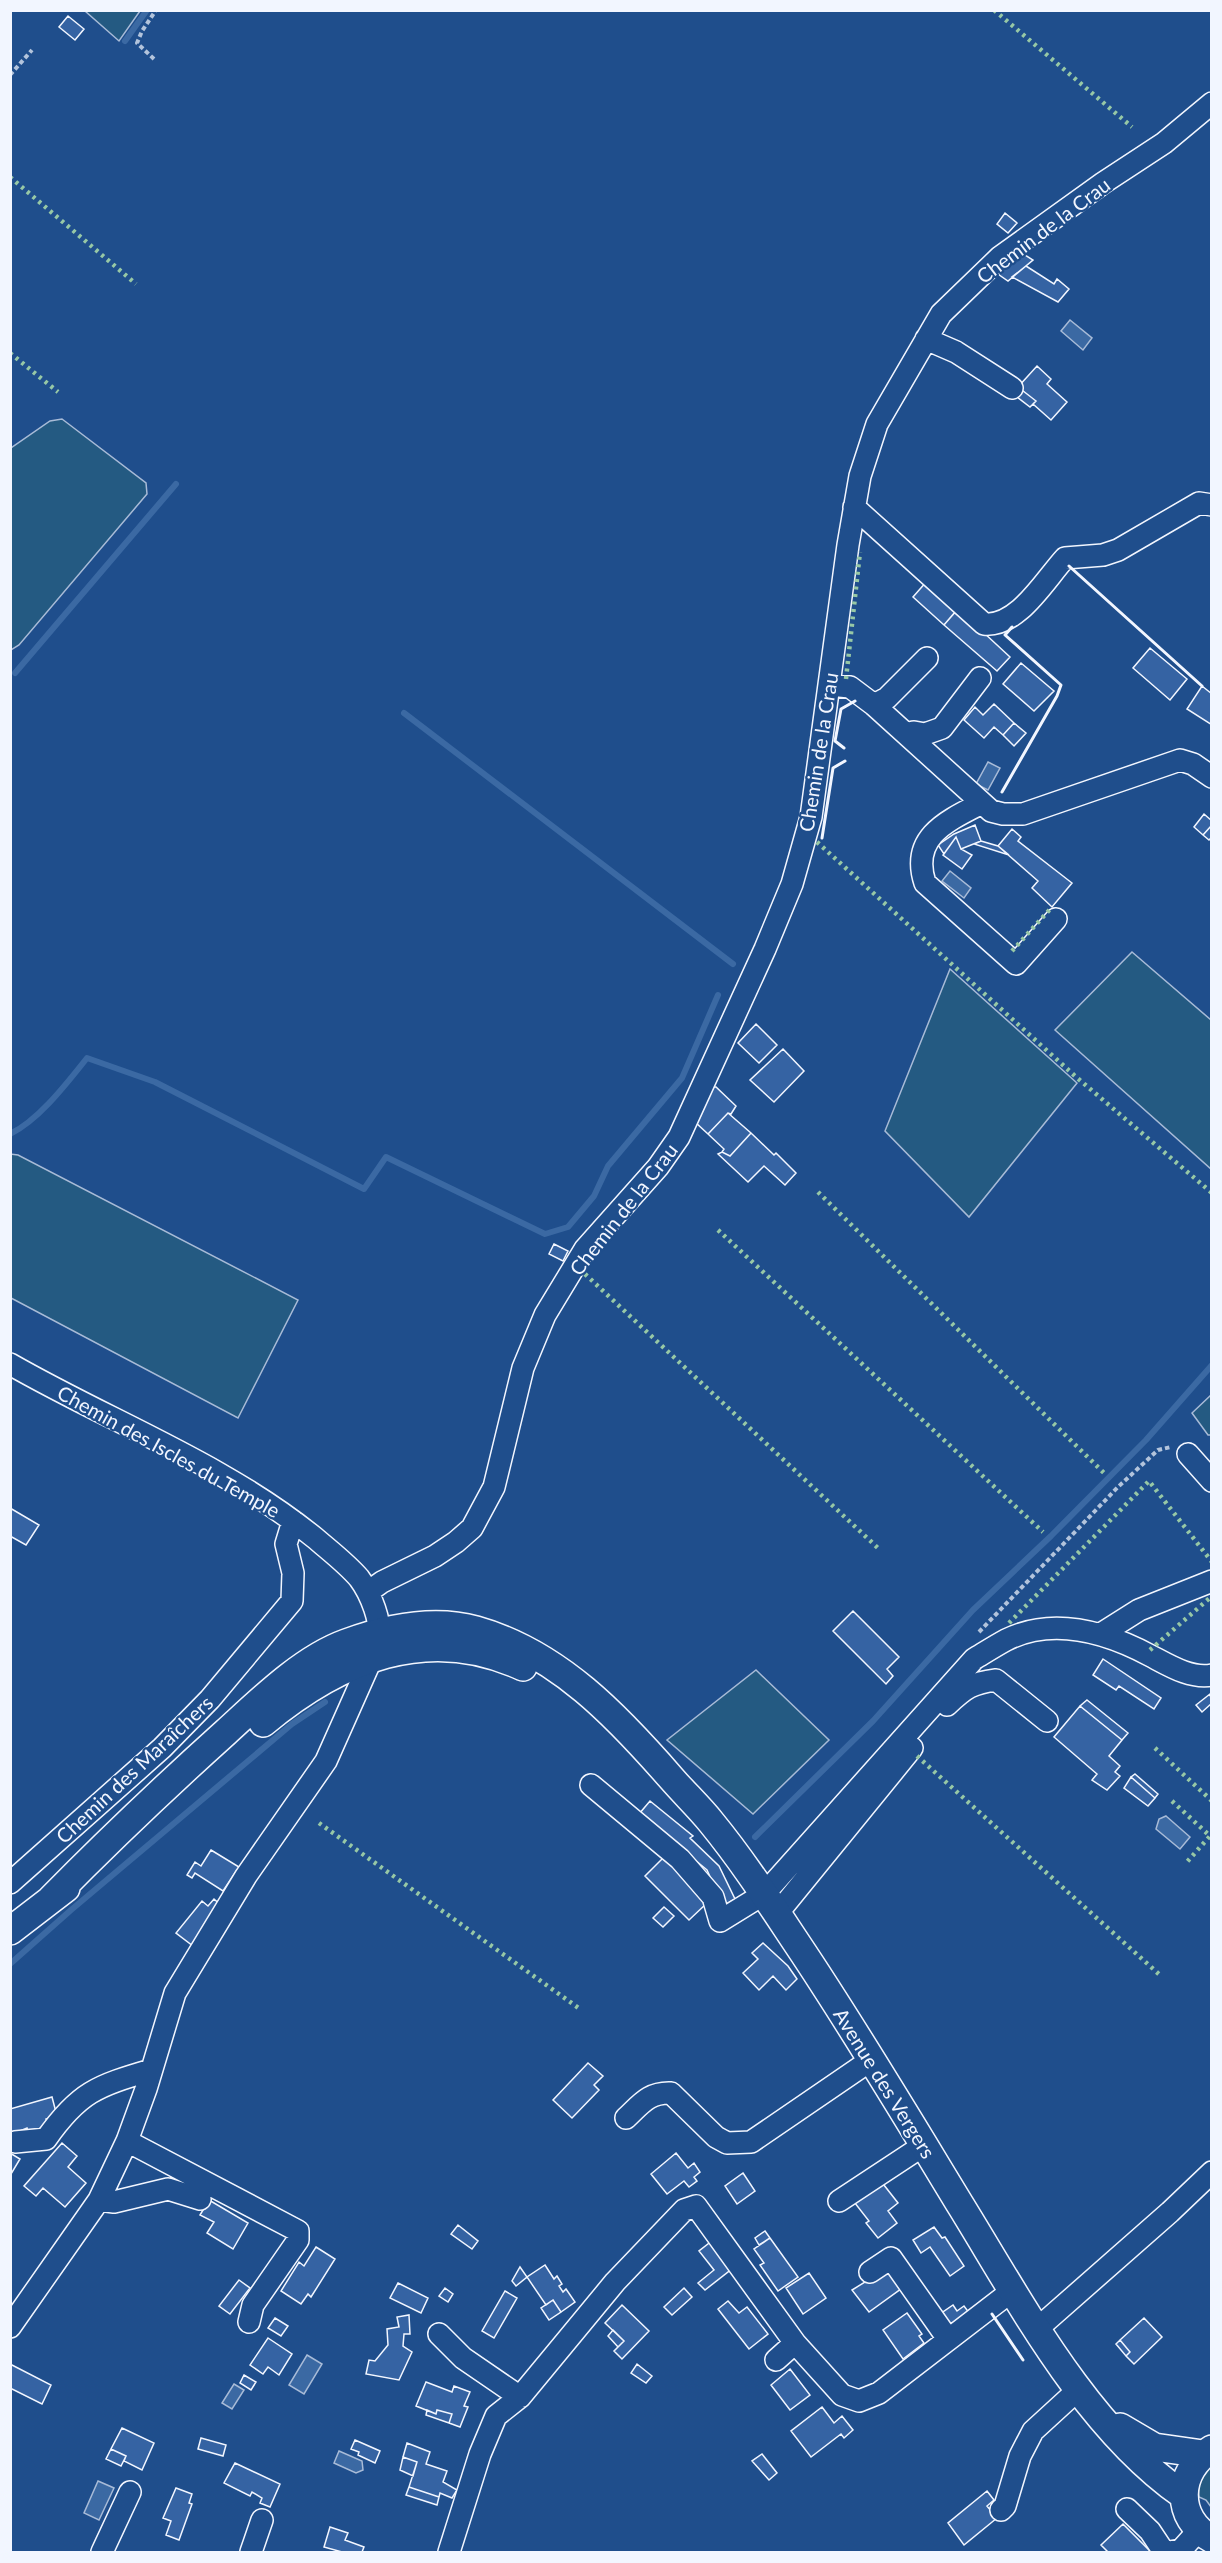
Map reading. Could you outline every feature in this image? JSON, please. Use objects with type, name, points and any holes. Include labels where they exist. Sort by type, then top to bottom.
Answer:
[{"type":"main road","points":[[51,1899],[185,1767],[254,1706],[322,1654],[343,1644],[410,1625],[473,1629],[532,1653],[579,1686],[614,1716],[670,1777]]},
{"type":"main road","points":[[10,1931],[104,1860],[306,1689],[336,1672],[395,1651],[445,1647],[474,1651],[521,1666],[570,1695],[610,1725],[670,1777]]},
{"type":"main road","name":"Avenue des Vergers","points":[[670,1777],[710,1821],[771,1904],[871,2060],[1037,2329],[1111,2431],[1133,2455],[1183,2495]]},
{"type":"main road","name":"Avenue des Vergers","points":[[1084,2393],[1114,2423],[1154,2447],[1207,2451]]},
{"type":"main road","points":[[1205,2535],[1192,2523],[1183,2495],[1188,2472],[1207,2451]]},
{"type":"street","name":"Chemin de la Crau","points":[[368,1592],[382,1582],[435,1556],[472,1528],[494,1487],[523,1368],[545,1315],[585,1249],[657,1167],[679,1137],[792,884],[811,817],[854,507],[860,476],[877,424],[940,314],[1000,257],[1103,183],[1164,143],[1212,103]]},
{"type":"street","points":[[926,339],[956,352],[1012,388]]},
{"type":"street","points":[[854,507],[984,624],[995,625],[1014,616],[1065,558],[1103,555],[1118,550],[1199,503],[1212,505]]},
{"type":"street","points":[[874,705],[887,698],[927,658]]},
{"type":"street","points":[[906,734],[914,732],[926,734],[942,728],[980,678]]},
{"type":"street","points":[[829,685],[850,687],[874,705],[991,811],[1003,814],[1023,814],[1180,760],[1193,764],[1212,777]]},
{"type":"street","points":[[982,803],[936,830],[921,852],[921,870],[925,883],[1016,964],[1056,919]]},
{"type":"street","name":"Chemin des Iscles du Temple","points":[[10,1364],[240,1486],[293,1521],[350,1569],[368,1592],[381,1632]]},
{"type":"street","points":[[1188,1454],[1212,1481]]},
{"type":"street","name":"Chemin des Maraîchers","points":[[10,1883],[162,1748],[210,1699],[292,1601],[292,1573],[286,1544],[293,1521]]},
{"type":"street","points":[[1101,1634],[1139,1610],[1212,1581]]},
{"type":"street","points":[[771,1904],[974,1659],[1007,1639],[1044,1628],[1086,1630],[1121,1640],[1164,1663],[1198,1677],[1212,1675]]},
{"type":"street","points":[[10,2327],[99,2200],[127,2141],[175,1992],[246,1876],[326,1761],[372,1658],[381,1632],[418,1648]]},
{"type":"street","points":[[591,1785],[680,1859],[713,1897],[720,1921],[771,1904],[946,1706],[963,1690],[976,1683],[996,1680],[1047,1721]]},
{"type":"street","points":[[626,2118],[648,2096],[659,2092],[671,2093],[716,2137],[728,2143],[751,2142],[871,2060]]},
{"type":"street","points":[[15,2142],[46,2139],[74,2102],[94,2089],[151,2070]]},
{"type":"street","points":[[127,2141],[298,2231],[298,2241],[253,2304],[249,2322]]},
{"type":"street","points":[[839,2201],[924,2145]]},
{"type":"street","points":[[1037,2329],[1212,2172]]},
{"type":"street","points":[[99,2200],[114,2202],[168,2189],[200,2199]]},
{"type":"street","points":[[449,2553],[480,2454],[496,2416],[520,2397],[615,2282],[684,2210],[696,2206],[795,2343],[842,2395],[859,2401],[879,2393],[1013,2290]]},
{"type":"street","points":[[870,2272],[891,2258],[948,2339]]},
{"type":"street","points":[[439,2334],[463,2358],[520,2397]]},
{"type":"street","points":[[776,2360],[795,2343]]},
{"type":"street","points":[[1001,2510],[1005,2506],[1020,2456],[1033,2431],[1084,2393]]},
{"type":"street","points":[[102,2553],[130,2492]]},
{"type":"street","points":[[1127,2509],[1150,2531],[1164,2553]]},
{"type":"street","points":[[251,2553],[262,2520]]},
{"type":"street","points":[[1169,2553],[1181,2550],[1205,2535]]},
{"type":"path","points":[[154,59],[137,43],[156,10]]},
{"type":"path","points":[[10,75],[32,50]]},
{"type":"shaded area","points":[[85,11],[140,11],[119,41]]},
{"type":"shaded area","points":[[1070,320],[1092,338],[1083,350],[1061,331]]},
{"type":"shaded area","points":[[62,419],[146,483],[147,494],[19,645],[11,650],[11,448],[50,421]]},
{"type":"shaded area","points":[[988,762],[1000,768],[988,790],[976,784]]},
{"type":"shaded area","points":[[950,871],[971,888],[964,898],[942,881]]},
{"type":"shaded area","points":[[1132,952],[1211,1020],[1211,1169],[1055,1030]]},
{"type":"shaded area","points":[[950,969],[1077,1083],[969,1217],[885,1131]]},
{"type":"shaded area","points":[[10,1154],[18,1155],[298,1300],[238,1418],[11,1298]]},
{"type":"shaded area","points":[[1211,1395],[1211,1435],[1208,1435],[1192,1413]]},
{"type":"shaded area","points":[[756,1670],[829,1740],[753,1814],[667,1740]]},
{"type":"shaded area","points":[[1166,1816],[1190,1837],[1180,1849],[1156,1829],[1159,1819]]},
{"type":"shaded area","points":[[307,2355],[322,2364],[304,2394],[289,2385]]},
{"type":"shaded area","points":[[234,2384],[244,2390],[232,2409],[222,2403]]},
{"type":"shaded area","points":[[339,2451],[362,2461],[363,2470],[356,2473],[334,2463]]},
{"type":"shaded area","points":[[1211,2466],[1211,2507],[1206,2500],[1199,2497],[1199,2488],[1205,2472]]},
{"type":"shaded area","points":[[98,2481],[114,2488],[99,2520],[84,2513]]},
{"type":"building","points":[[68,16],[84,29],[75,40],[59,27]]},
{"type":"building","points":[[1005,213],[1017,223],[1008,233],[997,224]]},
{"type":"building","points":[[1017,250],[1033,260],[1008,281],[995,272]]},
{"type":"building","points":[[1026,266],[1054,284],[1057,279],[1069,289],[1058,302],[1012,277]]},
{"type":"building","points":[[1037,366],[1051,379],[1047,384],[1067,402],[1051,420],[1033,404],[1036,401],[1018,387]]},
{"type":"building","points":[[1018,387],[1036,401],[1030,407],[1013,394]]},
{"type":"building","points":[[927,581],[957,610],[944,625],[913,597]]},
{"type":"building","points":[[955,612],[981,634],[983,632],[1010,657],[997,671],[944,625]]},
{"type":"building","points":[[1150,648],[1187,679],[1170,700],[1133,668]]},
{"type":"building","points":[[1021,663],[1054,691],[1034,711],[1003,684]]},
{"type":"building","points":[[1202,686],[1212,694],[1212,725],[1187,709]]},
{"type":"building","points":[[994,704],[1014,723],[1003,735],[994,727],[984,738],[964,720],[975,707],[983,715]]},
{"type":"building","points":[[1014,723],[1026,733],[1014,746],[1003,735]]},
{"type":"building","points":[[1204,814],[1212,821],[1212,825],[1203,835],[1194,827]]},
{"type":"building","points":[[975,825],[981,841],[961,849],[956,837],[944,854],[938,845],[954,834]]},
{"type":"building","points":[[1212,825],[1212,837],[1209,840],[1203,835]]},
{"type":"building","points":[[1012,829],[1021,837],[1018,841],[1072,883],[1052,907],[1032,888],[1038,881],[998,846]]},
{"type":"building","points":[[956,837],[961,849],[972,855],[962,869],[943,855]]},
{"type":"building","points":[[981,841],[998,846],[1009,855],[974,844]]},
{"type":"building","points":[[756,1024],[777,1045],[759,1063],[738,1043]]},
{"type":"building","points":[[783,1049],[804,1071],[774,1102],[750,1080]]},
{"type":"building","points":[[712,1087],[716,1087],[736,1106],[731,1114],[728,1113],[708,1134],[694,1121]]},
{"type":"building","points":[[728,1113],[751,1133],[730,1156],[722,1152],[724,1149],[708,1134]]},
{"type":"building","points":[[751,1133],[796,1173],[785,1185],[764,1166],[748,1182],[718,1154],[722,1152],[730,1156]]},
{"type":"building","points":[[554,1244],[568,1251],[563,1261],[549,1254]]},
{"type":"building","points":[[10,1508],[39,1525],[26,1545],[10,1536]]},
{"type":"building","points":[[853,1611],[899,1657],[887,1669],[893,1676],[886,1684],[833,1631]]},
{"type":"building","points":[[1103,1659],[1161,1698],[1154,1709],[1119,1686],[1116,1690],[1093,1675]]},
{"type":"building","points":[[1210,1694],[1212,1703],[1202,1712],[1196,1705]]},
{"type":"building","points":[[1087,1700],[1128,1733],[1122,1740],[1080,1706]]},
{"type":"building","points":[[1080,1706],[1122,1740],[1109,1756],[1120,1766],[1115,1772],[1120,1776],[1107,1790],[1092,1780],[1097,1774],[1054,1737]]},
{"type":"building","points":[[1135,1774],[1158,1794],[1155,1798],[1131,1777]]},
{"type":"building","points":[[1131,1777],[1155,1798],[1148,1806],[1124,1788]]},
{"type":"building","points":[[650,1801],[693,1836],[690,1838],[719,1866],[735,1899],[723,1906],[707,1870],[639,1814]]},
{"type":"building","points":[[211,1850],[239,1867],[223,1891],[195,1873],[192,1878],[187,1875],[195,1862],[201,1866]]},
{"type":"building","points":[[664,1857],[707,1903],[689,1920],[645,1876]]},
{"type":"building","points":[[214,1899],[224,1908],[193,1946],[176,1933],[202,1901],[208,1906]]},
{"type":"building","points":[[664,1907],[674,1916],[663,1927],[653,1918]]},
{"type":"building","points":[[763,1943],[788,1966],[797,1979],[786,1990],[773,1976],[759,1990],[743,1973],[758,1959],[752,1953]]},
{"type":"building","points":[[588,2063],[603,2076],[594,2085],[599,2090],[572,2118],[553,2100]]},
{"type":"building","points":[[52,2097],[57,2116],[46,2119],[48,2126],[28,2132],[27,2128],[10,2135],[10,2109]]},
{"type":"building","points":[[62,2143],[77,2156],[68,2167],[86,2183],[65,2207],[43,2188],[36,2196],[24,2186]]},
{"type":"building","points":[[10,2153],[20,2159],[11,2174],[10,2174]]},
{"type":"building","points":[[676,2153],[688,2168],[694,2163],[700,2172],[694,2177],[697,2181],[689,2187],[684,2181],[667,2194],[651,2174]]},
{"type":"building","points":[[743,2173],[755,2191],[737,2204],[725,2186]]},
{"type":"building","points":[[880,2180],[898,2203],[888,2211],[897,2223],[878,2238],[866,2223],[869,2221],[851,2198]]},
{"type":"building","points":[[209,2200],[248,2223],[233,2249],[207,2233],[214,2222],[200,2215]]},
{"type":"building","points":[[458,2225],[478,2241],[472,2249],[451,2234]]},
{"type":"building","points":[[934,2227],[942,2238],[945,2237],[964,2266],[950,2276],[930,2247],[921,2253],[913,2240]]},
{"type":"building","points":[[765,2231],[770,2238],[759,2245],[755,2238]]},
{"type":"building","points":[[770,2238],[798,2277],[778,2291],[760,2265],[764,2263],[754,2249]]},
{"type":"building","points":[[713,2240],[733,2268],[705,2290],[698,2283],[714,2270],[699,2251]]},
{"type":"building","points":[[316,2247],[335,2259],[311,2297],[308,2294],[301,2304],[281,2291],[299,2262],[304,2266]]},
{"type":"building","points":[[545,2265],[554,2279],[557,2276],[562,2284],[559,2286],[563,2292],[566,2289],[575,2302],[561,2312],[553,2300],[546,2305],[527,2277]]},
{"type":"building","points":[[891,2266],[905,2286],[869,2312],[852,2290]]},
{"type":"building","points":[[520,2267],[527,2277],[516,2286],[512,2281]]},
{"type":"building","points":[[809,2273],[826,2298],[803,2314],[786,2288]]},
{"type":"building","points":[[239,2280],[250,2288],[230,2314],[219,2306]]},
{"type":"building","points":[[398,2283],[428,2298],[421,2313],[390,2298]]},
{"type":"building","points":[[445,2288],[453,2294],[448,2302],[439,2296]]},
{"type":"building","points":[[684,2288],[692,2297],[672,2315],[664,2307]]},
{"type":"building","points":[[505,2291],[517,2298],[494,2338],[482,2331]]},
{"type":"building","points":[[553,2300],[561,2312],[549,2320],[541,2308]]},
{"type":"building","points":[[728,2301],[739,2313],[747,2307],[768,2334],[749,2349],[718,2309]]},
{"type":"building","points":[[622,2305],[649,2331],[622,2359],[614,2351],[624,2341],[605,2323]]},
{"type":"building","points":[[953,2305],[957,2311],[964,2306],[970,2314],[950,2328],[940,2314]]},
{"type":"building","points":[[907,2313],[922,2334],[919,2336],[924,2343],[903,2359],[883,2330]]},
{"type":"building","points":[[409,2315],[410,2334],[404,2334],[403,2346],[412,2352],[399,2380],[366,2374],[369,2360],[375,2361],[388,2345],[387,2329],[399,2327],[397,2317]]},
{"type":"building","points":[[275,2318],[288,2326],[281,2336],[268,2328]]},
{"type":"building","points":[[1144,2318],[1162,2337],[1134,2364],[1126,2356],[1130,2352],[1120,2340]]},
{"type":"building","points":[[613,2330],[624,2341],[618,2347],[608,2336]]},
{"type":"building","points":[[268,2338],[292,2354],[279,2375],[268,2367],[263,2374],[250,2365]]},
{"type":"building","points":[[1120,2340],[1130,2352],[1126,2356],[1116,2344]]},
{"type":"building","points":[[10,2364],[51,2385],[42,2404],[10,2388]]},
{"type":"building","points":[[637,2364],[652,2376],[646,2383],[631,2373]]},
{"type":"building","points":[[790,2369],[810,2395],[790,2410],[771,2385]]},
{"type":"building","points":[[244,2375],[256,2382],[251,2390],[240,2383]]},
{"type":"building","points":[[426,2382],[452,2392],[454,2386],[470,2392],[464,2406],[468,2407],[460,2427],[449,2423],[452,2414],[437,2410],[436,2414],[416,2406]]},
{"type":"building","points":[[822,2407],[834,2423],[842,2416],[853,2430],[844,2438],[841,2434],[811,2457],[791,2431]]},
{"type":"building","points":[[427,2410],[436,2414],[437,2410],[452,2414],[449,2423],[426,2415]]},
{"type":"building","points":[[122,2428],[154,2443],[142,2470],[124,2461],[126,2456],[111,2449]]},
{"type":"building","points":[[201,2438],[226,2445],[223,2456],[198,2449]]},
{"type":"building","points":[[355,2440],[380,2451],[375,2463],[351,2449]]},
{"type":"building","points":[[407,2443],[430,2452],[426,2464],[447,2471],[443,2482],[457,2490],[452,2498],[440,2493],[439,2497],[409,2487],[417,2462],[403,2457]]},
{"type":"building","points":[[111,2449],[126,2456],[121,2466],[106,2459]]},
{"type":"building","points":[[762,2454],[777,2473],[769,2480],[752,2461]]},
{"type":"building","points":[[403,2457],[417,2462],[413,2476],[400,2470]]},
{"type":"building","points":[[235,2463],[280,2484],[270,2507],[260,2503],[262,2498],[252,2492],[250,2496],[224,2483]]},
{"type":"building","points":[[409,2487],[439,2497],[437,2505],[406,2495]]},
{"type":"building","points":[[176,2488],[192,2494],[189,2503],[192,2504],[179,2540],[166,2535],[171,2521],[163,2518]]},
{"type":"building","points":[[987,2491],[994,2500],[987,2506],[997,2518],[964,2545],[948,2523]]},
{"type":"building","points":[[1123,2524],[1151,2552],[1108,2552],[1101,2545]]},
{"type":"building","points":[[330,2527],[348,2533],[345,2540],[364,2547],[362,2552],[342,2552],[324,2547]]},
{"type":"waterway","points":[[125,41],[147,10]]},
{"type":"waterway","points":[[15,673],[176,484]]},
{"type":"waterway","points":[[404,713],[733,964]]},
{"type":"waterway","points":[[10,1134],[42,1110],[87,1058],[155,1082],[364,1189],[386,1157],[545,1234],[568,1227],[594,1196],[608,1166],[682,1078],[718,995]]},
{"type":"waterway","points":[[755,1837],[873,1721],[973,1610],[1051,1536],[1146,1440],[1212,1365]]},
{"type":"waterway","points":[[10,1964],[292,1724],[325,1702]]},
{"type":"hedge","points":[[994,10],[1132,127]]},
{"type":"hedge","points":[[10,177],[136,284]]},
{"type":"hedge","points":[[10,353],[58,392]]},
{"type":"hedge","points":[[846,679],[860,552]]},
{"type":"hedge","points":[[817,842],[1075,1076],[1212,1193]]},
{"type":"hedge","points":[[1012,951],[1052,907]]},
{"type":"hedge","points":[[818,1192],[1106,1475]]},
{"type":"hedge","points":[[718,1230],[1043,1532]]},
{"type":"hedge","points":[[585,1274],[879,1549]]},
{"type":"hedge","points":[[1009,1623],[1149,1481],[1212,1562]]},
{"type":"hedge","points":[[1150,1650],[1212,1596]]},
{"type":"hedge","points":[[1155,1748],[1212,1801]]},
{"type":"hedge","points":[[917,1756],[1161,1976]]},
{"type":"hedge","points":[[1172,1801],[1210,1836],[1187,1862]]},
{"type":"hedge","points":[[319,1823],[580,2009]]},
{"type":"wall","points":[[1069,566],[1202,686]]},
{"type":"wall","points":[[1002,792],[1057,696],[1061,685],[1005,635],[1012,627]]},
{"type":"wall","points":[[844,748],[835,741],[841,709],[855,701]]},
{"type":"wall","points":[[822,838],[833,768],[845,761]]},
{"type":"wall","points":[[992,2314],[1023,2360]]}]
